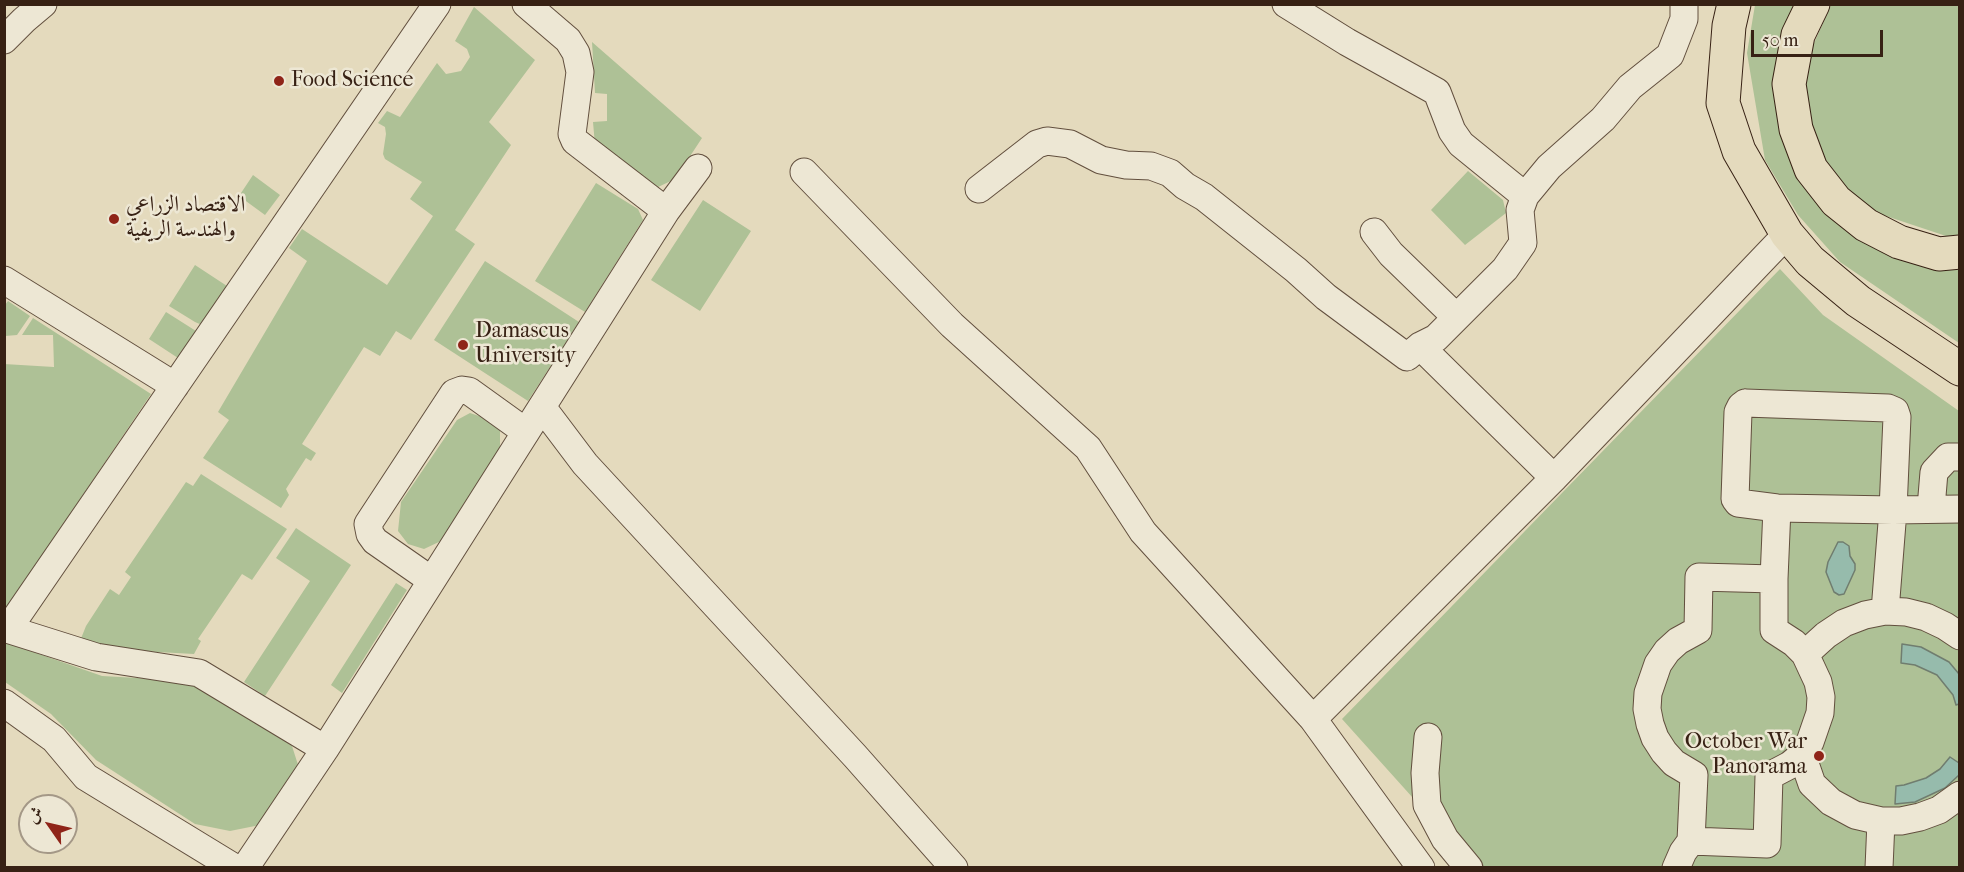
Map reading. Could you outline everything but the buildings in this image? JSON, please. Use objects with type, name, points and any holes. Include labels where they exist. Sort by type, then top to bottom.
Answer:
[{"type":"highway","points":[[1711,4],[1723,103],[1739,151],[1787,234],[1810,261],[1858,301],[1959,369]]},
{"type":"highway","points":[[1723,103],[1728,26],[1734,4]]},
{"type":"highway","points":[[1813,4],[1798,35],[1789,84],[1796,129],[1811,169],[1836,201],[1866,225],[1899,243],[1939,255],[1959,252]]},
{"type":"street","points":[[4,40],[43,4]]},
{"type":"street","points":[[325,749],[199,673],[96,657],[7,629],[437,4]]},
{"type":"street","points":[[526,4],[568,40],[576,53],[580,72],[572,134],[575,141],[666,211]]},
{"type":"street","points":[[1286,4],[1347,42],[1437,92],[1452,131],[1461,144],[1525,196]]},
{"type":"street","points":[[979,189],[1037,144],[1047,141],[1070,144],[1101,160],[1126,165],[1151,166],[1170,173],[1296,270],[1326,297],[1407,357],[1420,346],[1436,338],[1505,268],[1523,243],[1520,210],[1525,196],[1549,167],[1603,119],[1630,87],[1670,55],[1684,20],[1684,4]]},
{"type":"street","points":[[245,867],[325,749],[666,211],[698,168]]},
{"type":"street","points":[[804,172],[952,325],[1088,448],[1143,532],[1313,719],[1421,867]]},
{"type":"street","points":[[1374,232],[1391,254],[1456,317]]},
{"type":"street","points":[[1313,719],[1554,478],[1787,234]]},
{"type":"street","points":[[4,280],[175,386]]},
{"type":"street","points":[[1420,346],[1554,478]]},
{"type":"street","points":[[431,580],[375,541],[370,534],[368,524],[454,393],[462,390],[469,391],[526,432]]},
{"type":"street","points":[[1886,611],[1893,510],[1897,417],[1895,411],[1888,408],[1746,403],[1741,406],[1738,412],[1735,499],[1738,503],[1777,508],[1893,510],[1959,509]]},
{"type":"street","points":[[542,407],[585,464],[855,756],[944,863]]},
{"type":"street","points":[[1931,508],[1934,472],[1948,457],[1959,457]]},
{"type":"street","points":[[1691,841],[1767,856],[1769,776],[1790,765],[1802,755],[1817,728],[1821,713],[1818,682],[1805,654],[1794,643],[1774,630],[1777,508]]},
{"type":"street","points":[[1676,867],[1691,841],[1694,775],[1674,763],[1655,738],[1647,709],[1652,678],[1667,651],[1678,641],[1698,630],[1699,577],[1774,579]]},
{"type":"street","points":[[1805,654],[1826,635],[1844,623],[1864,615],[1886,611],[1906,612],[1926,617],[1959,636]]},
{"type":"street","points":[[5,704],[54,739],[86,777],[235,867]]},
{"type":"street","points":[[1428,737],[1425,773],[1427,804],[1445,839],[1469,867]]},
{"type":"street","points":[[1802,755],[1812,784],[1832,802],[1855,814],[1881,820],[1901,820],[1920,817],[1939,810],[1958,799]]},
{"type":"street","points":[[1880,867],[1881,820]]},
{"type":"shaded area","points":[[1755,5],[1793,5],[1777,80],[1808,186],[1959,264],[1959,343],[1840,262],[1798,215],[1765,160],[1747,53]]},
{"type":"shaded area","points":[[1831,5],[1959,5],[1959,235],[1949,237],[1874,212],[1830,173],[1805,114],[1806,61]]},
{"type":"shaded area","points":[[474,7],[535,60],[489,122],[511,145],[455,230],[475,244],[411,340],[396,331],[380,356],[364,347],[302,444],[316,453],[311,461],[306,458],[286,489],[289,495],[281,508],[203,458],[229,420],[218,412],[307,261],[289,248],[302,229],[387,285],[433,216],[410,199],[422,182],[385,159],[383,154],[385,127],[378,123],[387,111],[400,117],[437,63],[446,74],[461,71],[470,57],[467,49],[455,41]]},
{"type":"shaded area","points":[[592,42],[702,138],[675,179],[656,188],[595,145],[593,122],[607,121],[607,94],[595,93]]},
{"type":"shaded area","points":[[1468,171],[1503,200],[1506,213],[1465,245],[1431,210]]},
{"type":"shaded area","points":[[253,175],[280,195],[265,215],[239,196]]},
{"type":"shaded area","points":[[596,183],[638,209],[643,220],[585,312],[535,281]]},
{"type":"shaded area","points":[[703,200],[751,231],[700,311],[651,280]]},
{"type":"shaded area","points":[[485,261],[579,322],[528,401],[434,340]]},
{"type":"shaded area","points":[[195,265],[227,286],[202,325],[169,306]]},
{"type":"shaded area","points":[[1780,269],[1823,315],[1959,411],[1959,867],[1475,867],[1342,719]]},
{"type":"shaded area","points":[[8,301],[30,316],[17,335],[5,336],[5,305]]},
{"type":"shaded area","points":[[166,312],[196,331],[178,358],[149,339]]},
{"type":"shaded area","points":[[33,318],[151,394],[6,609],[4,608],[4,364],[54,367],[53,335],[22,335]]},
{"type":"shaded area","points":[[470,413],[500,426],[500,449],[441,541],[424,549],[408,544],[398,531],[401,502],[457,420]]},
{"type":"shaded area","points":[[201,474],[287,529],[252,580],[242,574],[198,639],[201,641],[194,654],[139,651],[80,641],[86,626],[110,589],[119,595],[131,577],[125,572],[186,482],[193,486]]},
{"type":"shaded area","points":[[296,528],[351,565],[265,696],[244,682],[310,581],[276,558]]},
{"type":"shaded area","points":[[1838,542],[1849,546],[1850,556],[1855,564],[1855,570],[1844,594],[1839,595],[1834,592],[1826,572],[1828,562]]},
{"type":"shaded area","points":[[396,583],[407,590],[342,693],[331,685]]},
{"type":"shaded area","points":[[5,642],[102,676],[192,681],[266,726],[292,746],[299,768],[260,825],[230,831],[195,824],[96,760],[51,714],[5,682]]},
{"type":"shaded area","points":[[1902,644],[1921,647],[1949,662],[1959,674],[1959,704],[1956,705],[1953,695],[1937,675],[1915,665],[1901,663]]},
{"type":"shaded area","points":[[1950,757],[1959,763],[1959,775],[1945,788],[1915,802],[1895,804],[1896,786],[1926,778],[1940,769]]},
{"type":"place","name":"Food Science","points":[[279,81]]},
{"type":"place","name":"الاقتصاد الزراعي والهندسة الريفية","points":[[114,219]]},
{"type":"place","name":"Damascus University","points":[[463,345]]},
{"type":"place","name":"October War Panorama","points":[[1819,756]]}]
